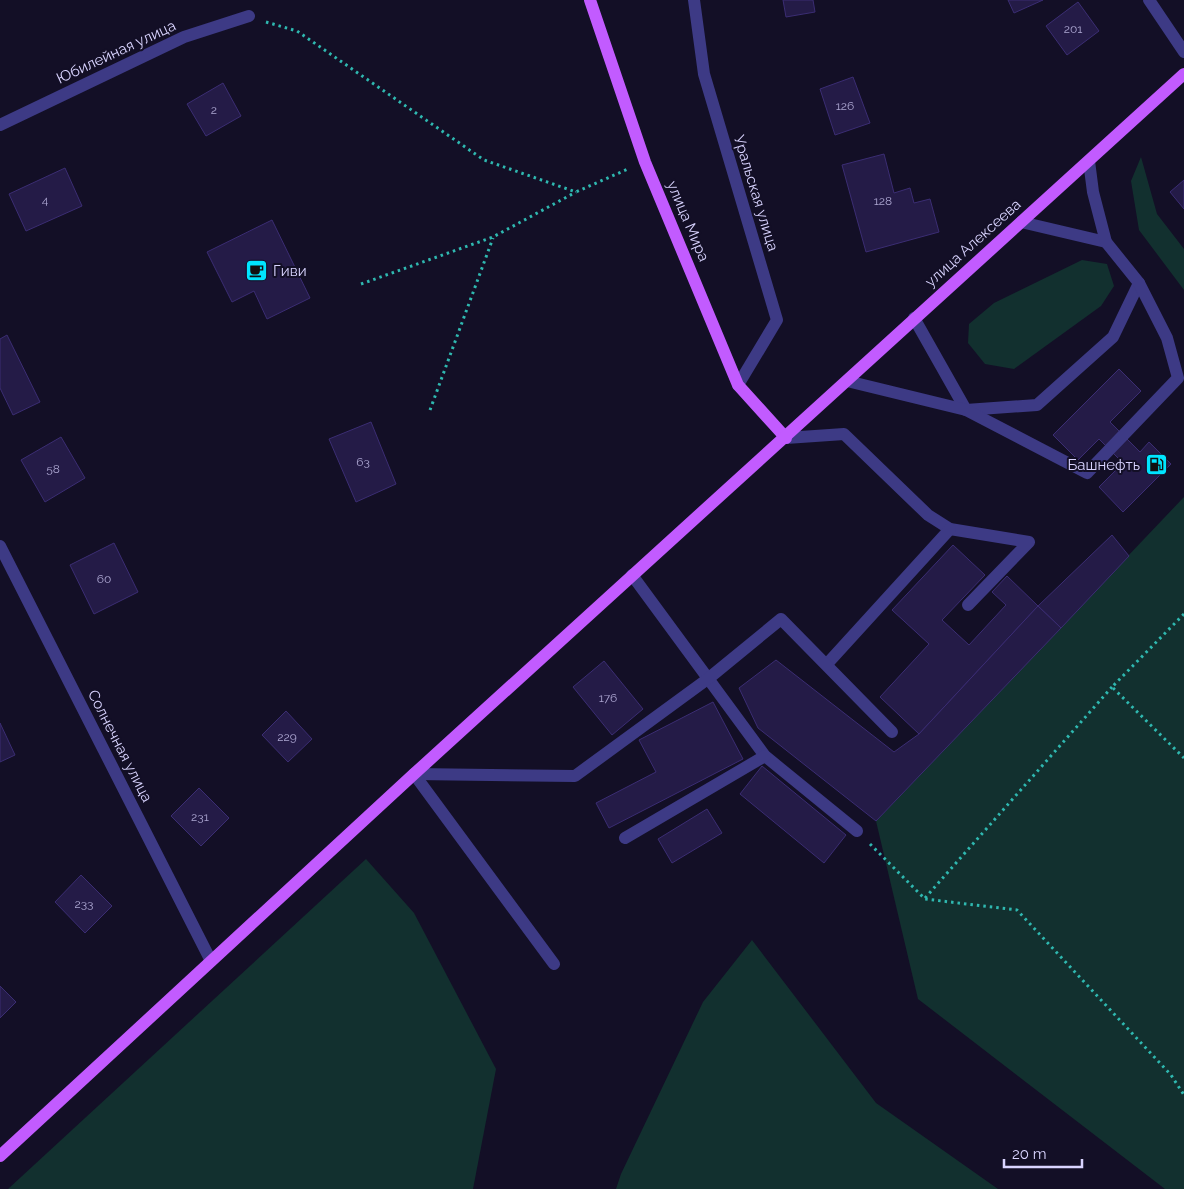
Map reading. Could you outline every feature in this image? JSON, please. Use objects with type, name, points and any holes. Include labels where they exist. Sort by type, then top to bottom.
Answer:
[{"type":"main road","name":"улица Мира","points":[[590,0],[645,162],[738,385],[786,438]]},
{"type":"main road","name":"улица Алексеева","points":[[0,1156],[414,774],[632,575],[786,438],[914,318],[1184,74]]},
{"type":"street","name":"Уральская улица","points":[[694,0],[704,74],[777,320],[738,385]]},
{"type":"street","points":[[1149,0],[1184,52]]},
{"type":"street","name":"Юбилейная улица","points":[[0,125],[184,37],[249,16]]},
{"type":"street","points":[[847,381],[966,410],[1087,472],[1181,377],[1166,338],[1139,283],[1106,242],[1093,192],[1089,160]]},
{"type":"street","points":[[1021,222],[1106,242]]},
{"type":"street","points":[[966,410],[1037,405],[1113,337],[1139,283]]},
{"type":"street","points":[[914,318],[966,410]]},
{"type":"street","points":[[786,438],[844,434],[928,515],[950,529],[1029,542],[968,605]]},
{"type":"street","points":[[827,664],[950,529]]},
{"type":"street","name":"Солнечная улица","points":[[0,546],[211,961]]},
{"type":"street","points":[[632,575],[765,756],[857,831]]},
{"type":"street","points":[[414,774],[575,776],[709,678],[781,619],[892,732]]},
{"type":"street","points":[[625,838],[765,756]]},
{"type":"street","points":[[414,774],[554,964]]},
{"type":"path","points":[[249,16],[297,31],[484,160],[576,192]]},
{"type":"path","points":[[361,284],[493,237],[576,192],[645,162]]},
{"type":"path","points":[[430,410],[493,237]]},
{"type":"path","points":[[925,898],[1112,687],[1184,614]]},
{"type":"path","points":[[1112,687],[1184,758]]},
{"type":"path","points":[[857,831],[925,898],[1017,910],[1171,1076],[1184,1095]]},
{"type":"green space","points":[[1141,157],[1157,214],[1184,249],[1184,290],[1139,230],[1131,181]]},
{"type":"green space","points":[[1082,260],[1107,264],[1114,286],[1101,306],[1014,369],[985,364],[968,343],[969,324],[994,303]]},
{"type":"green space","points":[[1184,497],[1184,1189],[1165,1189],[918,999],[876,821]]},
{"type":"green space","points":[[366,859],[414,913],[496,1069],[473,1189],[8,1189]]},
{"type":"green space","points":[[752,940],[876,1103],[998,1189],[616,1189],[621,1174],[703,1002]]},
{"type":"building","points":[[783,0],[813,0],[815,12],[786,17]]},
{"type":"building","points":[[1008,0],[1043,0],[1014,13]]},
{"type":"building","points":[[1078,2],[1099,31],[1067,55],[1046,26]]},
{"type":"building","points":[[853,77],[870,123],[835,135],[820,89]]},
{"type":"building","points":[[223,83],[241,116],[206,136],[187,104]]},
{"type":"building","points":[[884,154],[894,193],[910,188],[914,203],[930,199],[939,232],[866,252],[842,165]]},
{"type":"building","points":[[65,168],[82,206],[26,231],[9,194]]},
{"type":"building","points":[[1184,180],[1184,209],[1170,192]]},
{"type":"building","name":"Гиви","points":[[272,220],[310,298],[267,319],[254,291],[232,302],[207,252]]},
{"type":"building","points":[[7,335],[40,402],[13,415],[0,388],[0,339]]},
{"type":"building","points":[[1119,369],[1141,391],[1110,422],[1140,452],[1149,442],[1171,464],[1123,512],[1099,487],[1123,463],[1099,439],[1078,460],[1053,435]]},
{"type":"building","points":[[371,422],[396,484],[356,502],[329,439]]},
{"type":"building","points":[[61,437],[85,478],[45,502],[21,460]]},
{"type":"building","points":[[1112,535],[1129,556],[1061,628],[1038,606]]},
{"type":"building","points":[[114,543],[138,592],[94,614],[70,565]]},
{"type":"building","points":[[953,545],[985,575],[942,620],[969,645],[1006,605],[992,592],[1007,576],[1038,606],[919,734],[880,697],[929,644],[892,610]]},
{"type":"building","points":[[1038,606],[1061,628],[876,821],[758,728],[739,688],[776,660],[894,752],[919,734]]},
{"type":"building","points":[[604,661],[643,709],[612,735],[573,687]]},
{"type":"building","points":[[713,702],[743,759],[609,828],[596,803],[656,772],[639,740]]},
{"type":"building","points":[[286,711],[312,739],[288,762],[262,735]]},
{"type":"building","points":[[0,723],[15,755],[0,762]]},
{"type":"building","points":[[762,766],[846,835],[824,863],[740,794]]},
{"type":"building","points":[[199,788],[229,818],[201,846],[171,816]]},
{"type":"building","points":[[707,809],[722,833],[672,863],[658,839]]},
{"type":"building","points":[[81,875],[112,906],[85,933],[55,902]]},
{"type":"building","points":[[0,986],[16,1002],[0,1018]]},
{"type":"place","name":"Гиви","points":[[257,271]]},
{"type":"place","name":"Башнефть","points":[[1156,465]]}]
